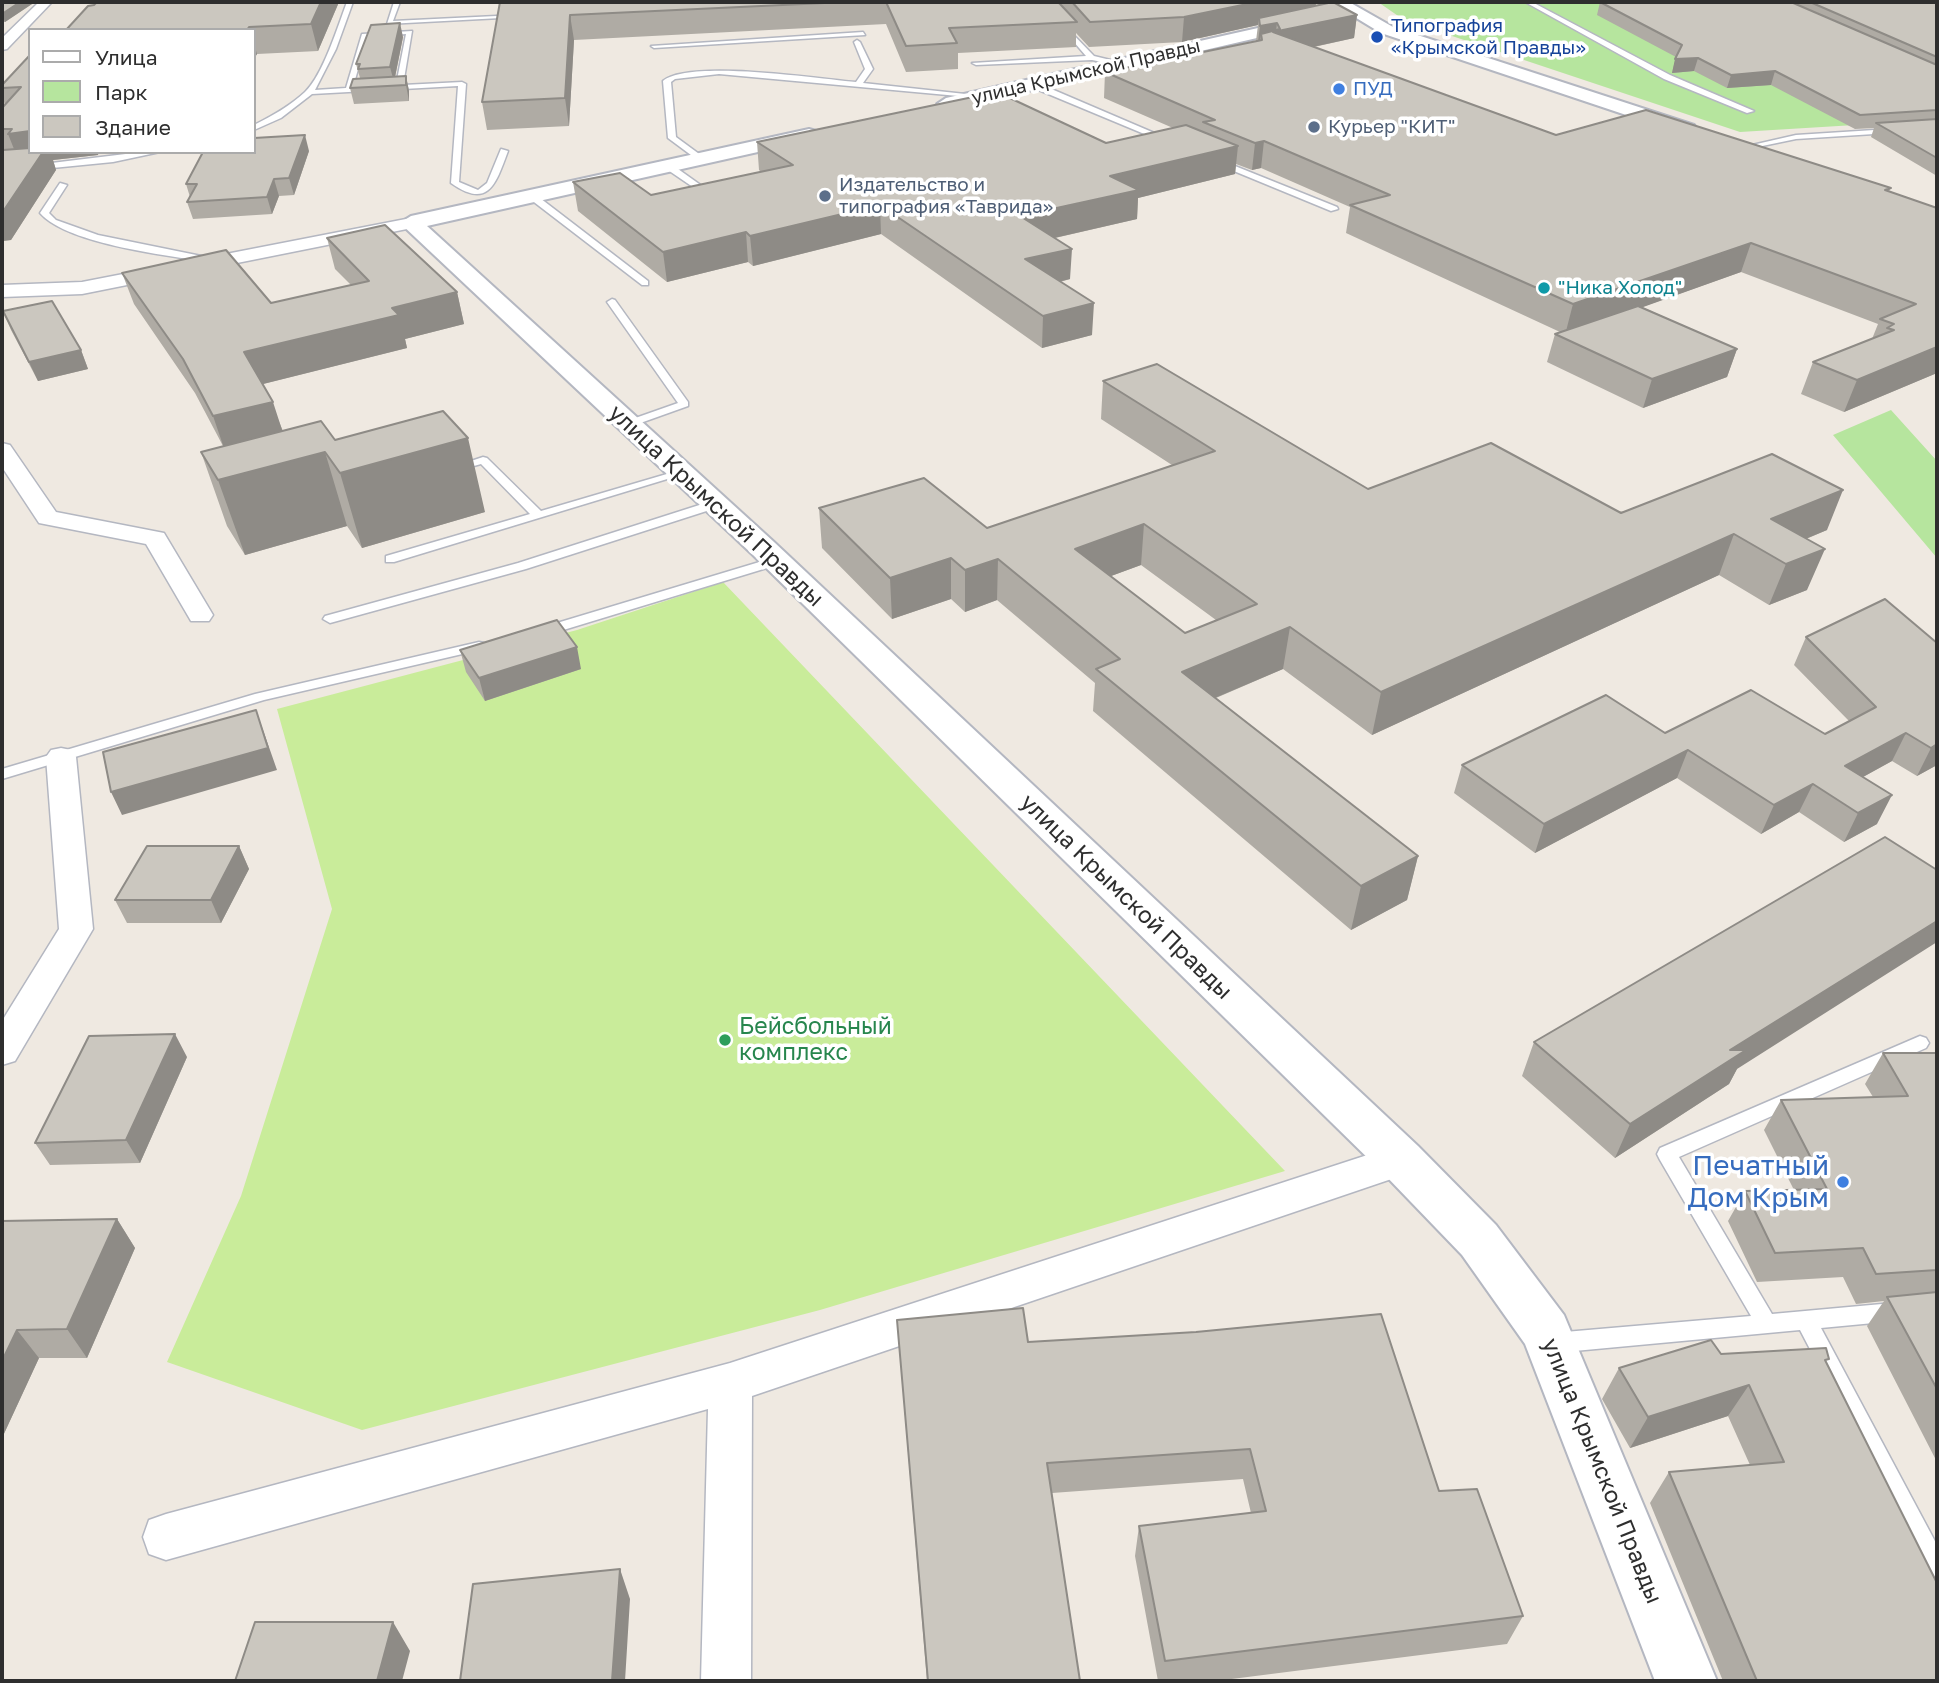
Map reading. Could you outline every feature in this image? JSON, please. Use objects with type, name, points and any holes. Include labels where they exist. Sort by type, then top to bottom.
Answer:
[{"type":"street","points":[[4,43],[46,2]]},
{"type":"street","points":[[1345,7],[1387,30],[1703,135]]},
{"type":"street","name":"улица Крымской Правды","points":[[914,111],[1123,64],[1345,7]]},
{"type":"street","points":[[2,290],[24,292],[82,288],[225,261],[411,223],[482,200],[533,197],[821,132]]},
{"type":"street","points":[[1737,146],[1782,161]]},
{"type":"street","name":"улица Крымской Правды","points":[[411,223],[776,561],[1401,1160],[1479,1240],[1546,1331],[1686,1681]]},
{"type":"street","points":[[2,307],[24,292]]},
{"type":"street","points":[[2,450],[48,519],[155,538],[200,615]]},
{"type":"street","points":[[2,1051],[76,929],[61,757]]},
{"type":"street","points":[[166,1537],[730,1384],[1401,1160]]},
{"type":"street","points":[[726,1681],[730,1384]]},
{"type":"lane","points":[[256,127],[278,116],[310,92],[332,49],[350,2]]},
{"type":"lane","points":[[397,2],[389,23],[523,17]]},
{"type":"lane","points":[[1528,2],[1667,77],[1750,111]]},
{"type":"lane","points":[[1074,21],[1058,20],[1092,58]]},
{"type":"lane","points":[[349,90],[364,35],[410,32],[399,88]]},
{"type":"lane","points":[[654,46],[863,34]]},
{"type":"lane","points":[[857,42],[869,69],[858,85]]},
{"type":"lane","points":[[713,43],[715,52]]},
{"type":"lane","points":[[976,63],[1092,58],[1123,64]]},
{"type":"lane","points":[[717,62],[719,72]]},
{"type":"lane","points":[[702,159],[672,138],[667,81],[682,75],[719,72],[980,96]]},
{"type":"lane","points":[[310,92],[463,84],[455,183],[482,200],[504,151]]},
{"type":"lane","points":[[1032,84],[1183,147]]},
{"type":"lane","points":[[1737,146],[1796,137],[1937,128]]},
{"type":"lane","points":[[2,171],[113,160],[145,154]]},
{"type":"lane","points":[[1208,157],[1334,209]]},
{"type":"lane","points":[[668,166],[716,199]]},
{"type":"lane","points":[[64,185],[44,213],[47,219],[61,228],[153,250],[225,261]]},
{"type":"lane","points":[[533,197],[645,283]]},
{"type":"lane","points":[[612,302],[684,404],[628,424]]},
{"type":"lane","points":[[444,471],[483,460],[538,515]]},
{"type":"lane","points":[[390,559],[681,473]]},
{"type":"lane","points":[[330,619],[522,566],[715,504]]},
{"type":"lane","points":[[526,636],[776,561]]},
{"type":"lane","points":[[2,774],[260,697],[499,642]]},
{"type":"lane","points":[[1768,1324],[1667,1154],[1920,1043]]},
{"type":"lane","points":[[1551,1344],[1937,1308]]},
{"type":"lane","points":[[1806,1320],[1937,1569]]},
{"type":"green space","points":[[1378,2],[1937,2],[1937,120],[1740,132],[1404,20]]},
{"type":"green space","points":[[1891,410],[1937,461],[1937,558],[1833,435]]},
{"type":"green space","name":"Бейсбольный комплекс","points":[[723,582],[1285,1171],[820,1310],[362,1430],[167,1362],[241,1196],[332,909],[277,709],[577,630]]},
{"type":"building","points":[[2,2],[20,2],[2,14]]},
{"type":"building","points":[[97,2],[321,2],[311,24],[248,28],[68,28],[88,6]]},
{"type":"building","points":[[500,2],[846,2],[570,15],[565,98],[482,102]]},
{"type":"building","points":[[886,2],[1057,2],[1077,22],[949,28],[957,43],[906,46]]},
{"type":"building","points":[[1072,2],[1257,2],[1184,17],[1090,22]]},
{"type":"building","points":[[1333,2],[1357,15],[1273,32],[1556,135],[1646,110],[1891,188],[1885,190],[1937,208],[1937,347],[1857,380],[1813,362],[1894,330],[1887,328],[1894,324],[1880,319],[1916,304],[1751,243],[1573,304],[1350,205],[1390,195],[1264,141],[1255,143],[1203,122],[1215,120],[1105,72],[1262,40],[1261,34],[1280,29],[1277,23],[1260,26],[1259,18]]},
{"type":"building","points":[[1600,2],[1791,2],[1937,65],[1937,110],[1860,115],[1775,71],[1731,75],[1698,58],[1675,59],[1682,45]]},
{"type":"building","points":[[1810,2],[1937,2],[1937,57]]},
{"type":"building","points":[[400,23],[390,67],[358,69],[360,64],[356,64],[371,25]]},
{"type":"building","points":[[28,57],[28,131],[8,134],[12,129],[2,129],[2,108],[21,87],[2,88]]},
{"type":"building","points":[[406,76],[406,85],[350,88],[353,79]]},
{"type":"building","points":[[997,92],[1106,143],[1186,125],[1238,146],[1110,176],[1139,190],[1020,216],[1072,249],[1025,259],[1094,303],[1043,316],[880,205],[750,236],[746,232],[663,252],[573,182],[620,173],[651,195],[793,165],[757,142]]},
{"type":"building","points":[[1937,119],[1937,158],[1876,123]]},
{"type":"building","points":[[305,135],[289,178],[274,179],[267,197],[187,202],[197,184],[186,184],[202,154],[256,154],[256,138]]},
{"type":"building","points":[[28,148],[28,154],[42,154],[2,213],[2,152]]},
{"type":"building","points":[[385,225],[457,292],[392,308],[399,315],[244,352],[273,402],[213,416],[183,359],[122,273],[226,250],[271,303],[369,281],[327,238]]},
{"type":"building","points":[[52,301],[81,350],[29,362],[3,311]]},
{"type":"building","points":[[1638,306],[1737,349],[1652,379],[1555,334]]},
{"type":"building","points":[[1157,364],[1368,489],[1491,443],[1621,513],[1772,454],[1843,490],[1771,519],[1825,549],[1786,564],[1734,534],[1381,692],[1290,627],[1182,672],[1418,856],[1361,886],[1096,669],[1120,659],[998,559],[965,570],[951,558],[890,578],[819,508],[924,478],[987,528],[1215,451],[1103,381]],"holes":[[[1144,524],[1257,604],[1185,633],[1075,549]]]},
{"type":"building","points":[[443,411],[468,438],[340,473],[325,452],[218,480],[201,452],[321,421],[335,440]]},
{"type":"building","points":[[1885,599],[1937,643],[1937,744],[1931,748],[1906,733],[1845,766],[1892,795],[1858,813],[1813,784],[1774,805],[1688,750],[1544,824],[1462,765],[1606,695],[1665,733],[1751,690],[1825,734],[1876,707],[1806,637]]},
{"type":"building","points":[[557,620],[577,647],[479,678],[460,650]]},
{"type":"building","points":[[256,710],[268,748],[111,792],[103,752]]},
{"type":"building","points":[[1885,837],[1937,870],[1937,921],[1730,1050],[1746,1050],[1630,1124],[1534,1042]]},
{"type":"building","points":[[147,846],[239,846],[211,900],[115,900]]},
{"type":"building","points":[[175,1034],[126,1140],[35,1143],[89,1036]]},
{"type":"building","points":[[1883,1053],[1937,1053],[1937,1270],[1876,1274],[1863,1248],[1775,1253],[1745,1191],[1827,1189],[1781,1100],[1908,1096]]},
{"type":"building","points":[[117,1219],[67,1329],[17,1330],[2,1361],[2,1221]]},
{"type":"building","points":[[1937,1292],[1937,1389],[1887,1297]]},
{"type":"building","points":[[1023,1308],[1028,1342],[1196,1332],[1381,1314],[1439,1491],[1477,1489],[1523,1616],[1165,1661],[1139,1526],[1266,1511],[1250,1449],[1047,1463],[1080,1681],[928,1681],[897,1320]]},
{"type":"building","points":[[1711,1340],[1721,1354],[1826,1348],[1829,1359],[1825,1360],[1937,1583],[1937,1681],[1757,1681],[1669,1472],[1784,1462],[1749,1385],[1648,1417],[1619,1368]]},
{"type":"building","points":[[620,1569],[612,1681],[460,1681],[473,1584]]},
{"type":"building","points":[[255,1622],[393,1622],[377,1681],[235,1681]]},
{"type":"place","name":"Типография «Крымской Правды»","points":[[1377,37]]},
{"type":"place","name":"ПУД","points":[[1339,89]]},
{"type":"place","name":"Курьер \"КИТ\"","points":[[1314,127]]},
{"type":"place","name":"Издательство и типография «Таврида»","points":[[825,196]]},
{"type":"place","name":"\"Ника Холод\"","points":[[1544,288]]},
{"type":"place","name":"Бейсбольный комплекс","points":[[725,1040]]},
{"type":"place","name":"Печатный Дом Крым","points":[[1843,1182]]}]
